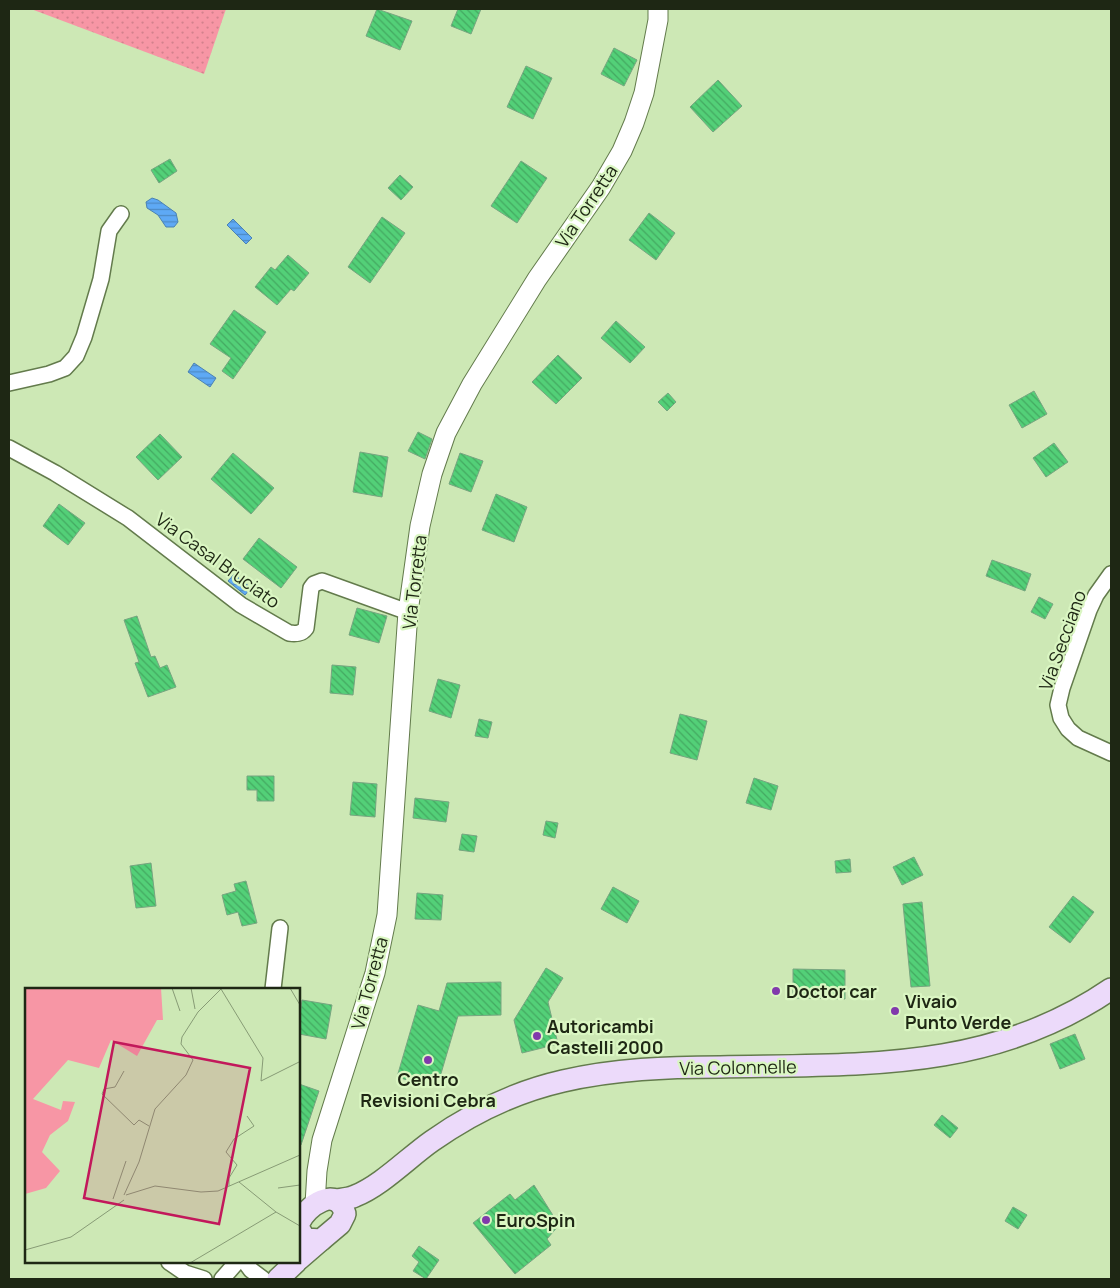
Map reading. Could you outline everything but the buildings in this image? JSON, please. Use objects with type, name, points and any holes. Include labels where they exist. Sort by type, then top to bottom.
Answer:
[{"type":"main road","name":"Via Colonnelle","points":[[300,1222],[369,1188],[432,1141],[472,1116],[501,1100],[546,1085],[577,1078],[644,1069],[843,1065],[936,1057],[989,1045],[1037,1029],[1069,1014],[1111,989]]},
{"type":"main road","name":"Via Colonnelle","points":[[300,1257],[340,1224],[337,1204]]},
{"type":"main road","name":"Via Colonnelle","points":[[300,1228],[301,1235],[305,1239],[312,1241],[321,1240]]},
{"type":"street","name":"Via Torretta","points":[[337,1204],[317,1163],[322,1140],[375,973],[387,915],[408,612],[420,526],[432,474],[446,433],[472,384],[537,279],[601,187],[622,151],[644,93],[658,20],[658,9]]},
{"type":"street","points":[[9,383],[49,374],[65,368],[76,356],[84,337],[101,279],[109,231],[122,214]]},
{"type":"street","name":"Via Casal Bruciato","points":[[9,448],[55,473],[128,518],[241,605],[289,633],[297,634],[303,632],[306,628],[311,588],[314,584],[322,581],[408,612]]},
{"type":"street","name":"Via Secciano","points":[[1111,574],[1096,595],[1089,610],[1058,705],[1060,718],[1068,730],[1078,738],[1111,753]]},
{"type":"street","points":[[273,988],[280,928]]},
{"type":"street","points":[[170,1263],[185,1274],[204,1279]]},
{"type":"street","points":[[222,1279],[236,1263]]},
{"type":"street","points":[[246,1263],[251,1270],[263,1279]]},
{"type":"shaded area","points":[[31,9],[226,9],[204,74]]},
{"type":"water","points":[[152,198],[176,213],[178,222],[174,227],[166,227],[158,215],[147,208],[146,202]]},
{"type":"water","points":[[233,219],[252,238],[246,244],[227,225]]},
{"type":"water","points":[[194,363],[216,378],[210,387],[188,372]]},
{"type":"water","points":[[234,574],[251,588],[245,595],[228,581]]},
{"type":"place","name":"Doctor car","points":[[776,991]]},
{"type":"place","name":"Vivaio Punto Verde","points":[[895,1011]]},
{"type":"place","name":"Autoricambi Castelli 2000","points":[[537,1036]]},
{"type":"place","name":"Centro Revisioni Cebra","points":[[428,1060]]},
{"type":"place","name":"EuroSpin","points":[[486,1220]]}]
